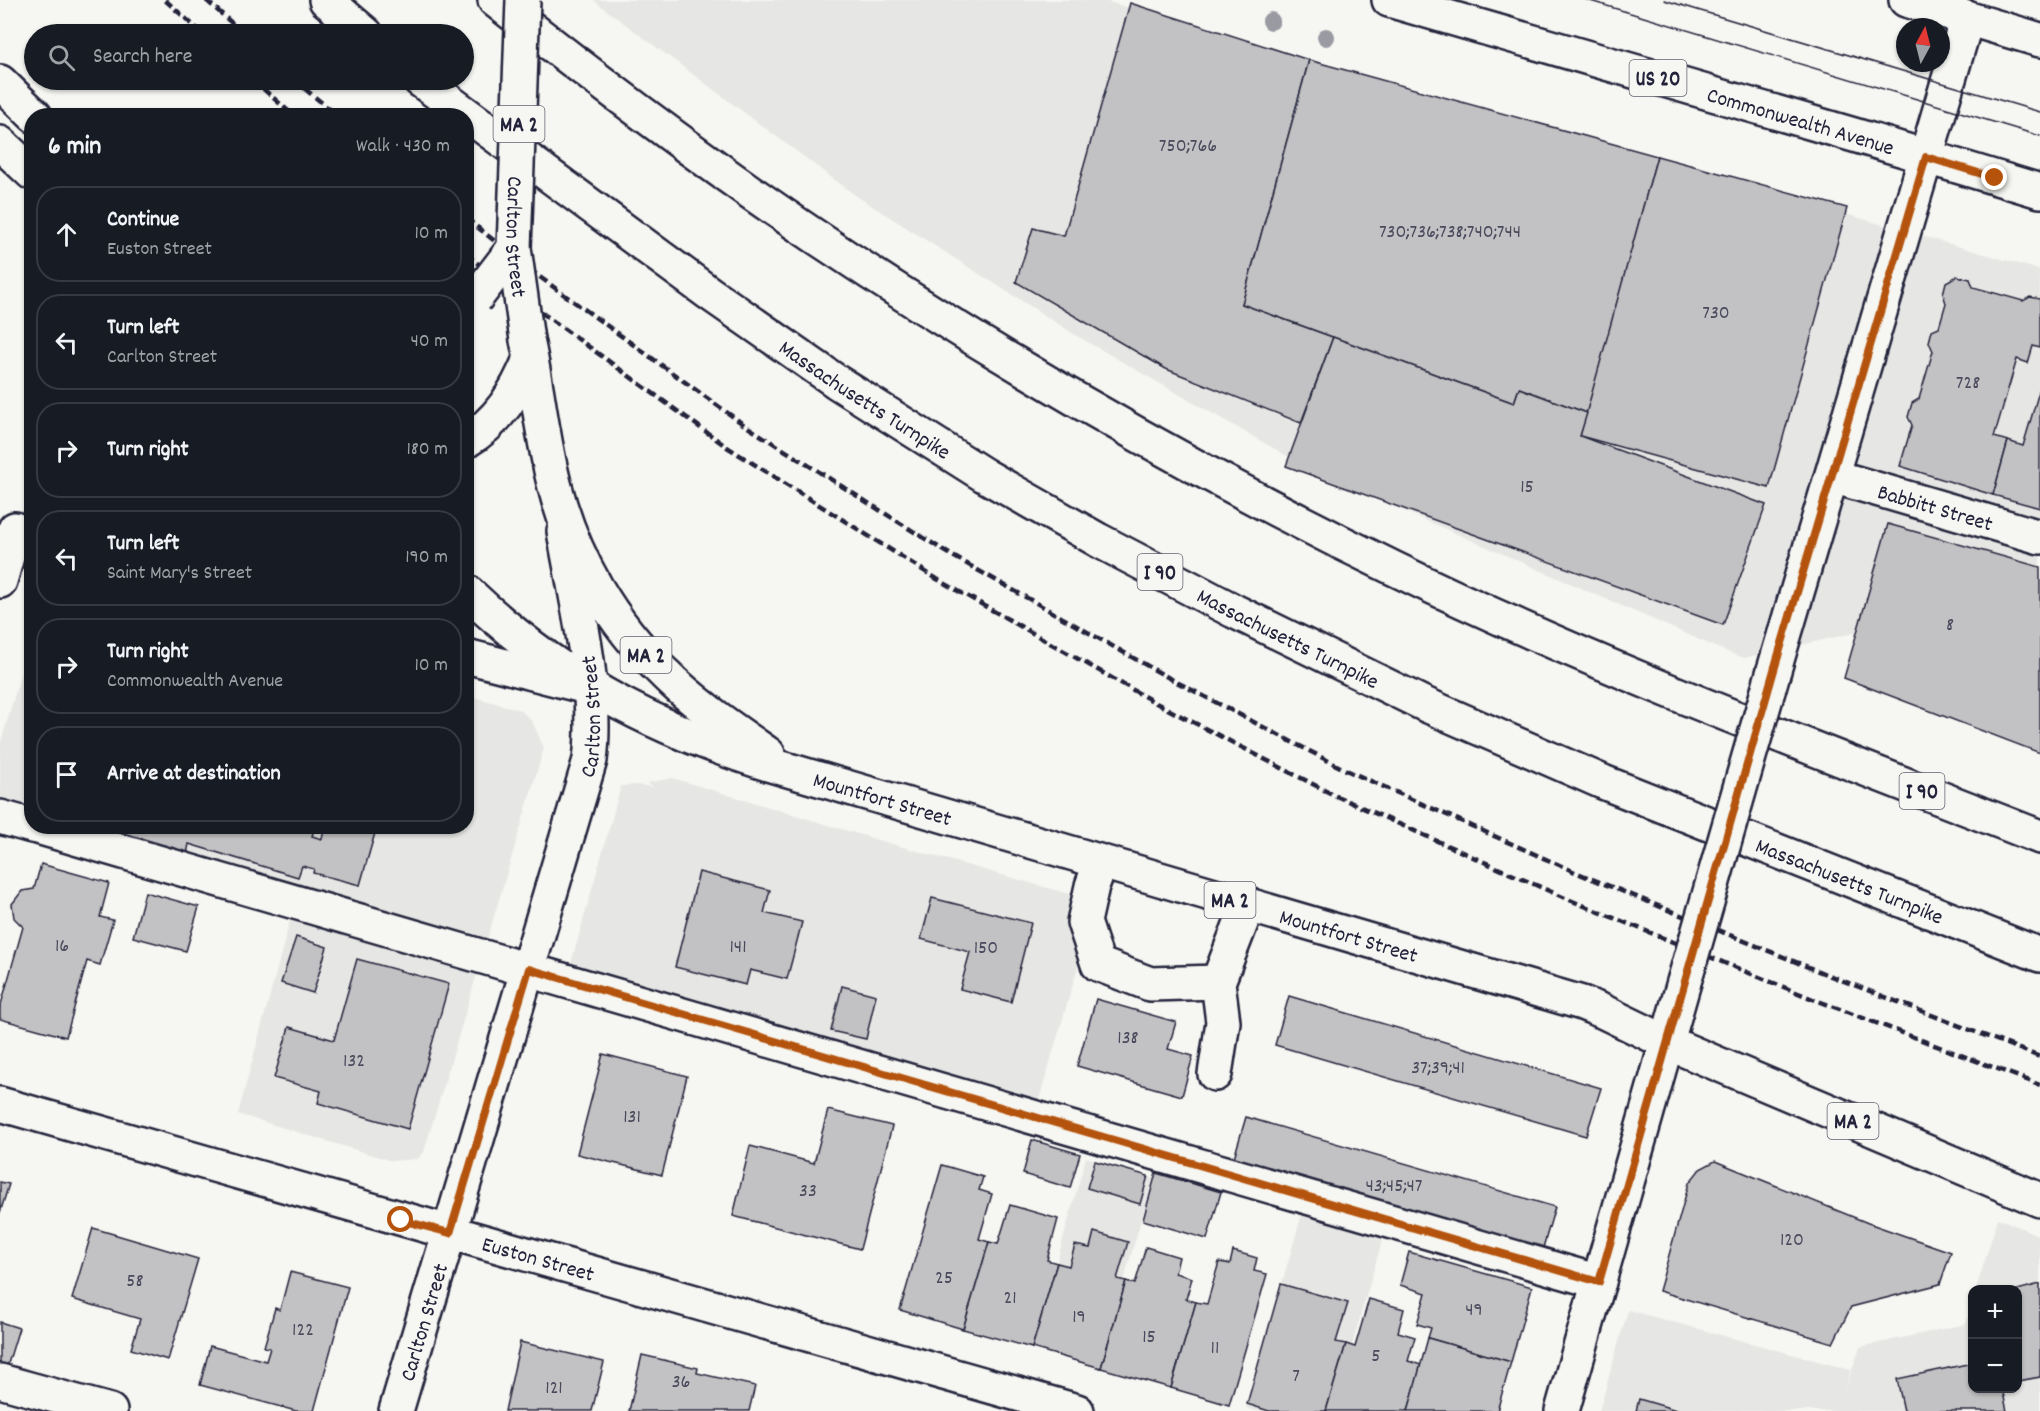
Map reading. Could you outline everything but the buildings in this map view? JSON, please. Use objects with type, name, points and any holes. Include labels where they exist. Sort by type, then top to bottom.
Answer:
[{"type":"main road","points":[[326,0],[354,24]]},
{"type":"main road","name":"I 90","points":[[495,0],[685,145],[812,234],[1000,355],[1134,434],[1264,504],[1366,555],[1505,619],[1804,745],[2040,837]]},
{"type":"main road","name":"Carlton Street","points":[[396,1411],[590,760],[592,733],[589,687],[581,630],[528,349],[514,248],[523,0]]},
{"type":"main road","name":"Commonwealth Avenue","points":[[1389,0],[2040,191]]},
{"type":"main road","points":[[1906,0],[2040,40]]},
{"type":"main road","points":[[1562,1411],[1774,670],[1967,18]]},
{"type":"main road","points":[[0,82],[27,108]]},
{"type":"main road","name":"Massachusetts Turnpike","points":[[434,90],[458,108]]},
{"type":"main road","name":"Massachusetts Turnpike","points":[[474,120],[699,285],[837,382],[984,475],[1098,540],[1366,677],[1480,729],[1603,782],[2040,955]]},
{"type":"main road","points":[[0,143],[24,166]]},
{"type":"main road","points":[[474,300],[514,248]]},
{"type":"main road","points":[[474,435],[503,410],[513,395],[528,349]]},
{"type":"main road","name":"Babbitt Street","points":[[1832,476],[2040,537]]},
{"type":"main road","name":"MA 2","points":[[557,497],[581,561],[610,609],[646,656],[688,695],[789,769]]},
{"type":"main road","points":[[0,580],[16,529]]},
{"type":"main road","name":"Mountfort Street","points":[[474,598],[511,633],[589,687],[637,714],[687,737],[725,751],[1602,1011],[1666,1042],[2040,1200]]},
{"type":"main road","points":[[474,658],[589,687]]},
{"type":"main road","points":[[0,816],[24,823]]},
{"type":"main road","points":[[61,834],[1599,1282]]},
{"type":"main road","points":[[1101,862],[1092,886],[1084,922],[1098,964],[1150,984],[1218,982]]},
{"type":"main road","points":[[1215,1074],[1223,1022],[1218,982],[1248,905]]},
{"type":"main road","name":"Euston Street","points":[[0,1104],[1077,1411]]},
{"type":"main road","points":[[0,1381],[110,1411]]},
{"type":"shaded area","points":[[593,0],[1102,0],[2040,270],[2040,742],[1858,632],[1744,658],[1315,472],[1077,336],[855,195]]},
{"type":"shaded area","points":[[24,662],[24,816],[0,808],[0,746]]},
{"type":"shaded area","points":[[474,697],[520,710],[532,721],[544,748],[424,1152],[417,1159],[392,1161],[238,1114],[296,898],[84,834],[474,834]]},
{"type":"shaded area","points":[[672,778],[878,840],[1097,902],[1036,1110],[570,967],[621,786],[653,787],[647,783]]},
{"type":"shaded area","points":[[1086,1157],[1153,1178],[1100,1364],[1034,1344]]},
{"type":"shaded area","points":[[1308,1193],[1389,1217],[1333,1411],[1256,1411],[1246,1408]]},
{"type":"shaded area","points":[[1998,1218],[2040,1236],[2040,1411],[1599,1411],[1628,1310],[1851,1370],[1844,1393],[1860,1347],[1966,1324],[1968,1317],[1968,1393],[2022,1393],[2022,1285],[1977,1285]]},
{"type":"tram line","points":[[1587,0],[2040,136]]},
{"type":"tram line","points":[[1664,0],[2040,112]]},
{"type":"railway","points":[[165,0],[192,24]]},
{"type":"railway","points":[[206,0],[233,24]]},
{"type":"railway","points":[[264,90],[285,108]]},
{"type":"railway","points":[[306,90],[328,108]]},
{"type":"railway","points":[[474,224],[537,275],[743,424],[951,555],[1169,678],[1346,770],[1575,872],[1823,973],[2040,1057]]},
{"type":"railway","points":[[474,260],[516,294],[727,447],[937,579],[1156,703],[1334,795],[1565,898],[1813,999],[2040,1085]]},
{"type":"route","points":[[401,1220],[450,1233],[529,969],[1599,1282],[1774,670],[1926,157],[1995,178]]}]
